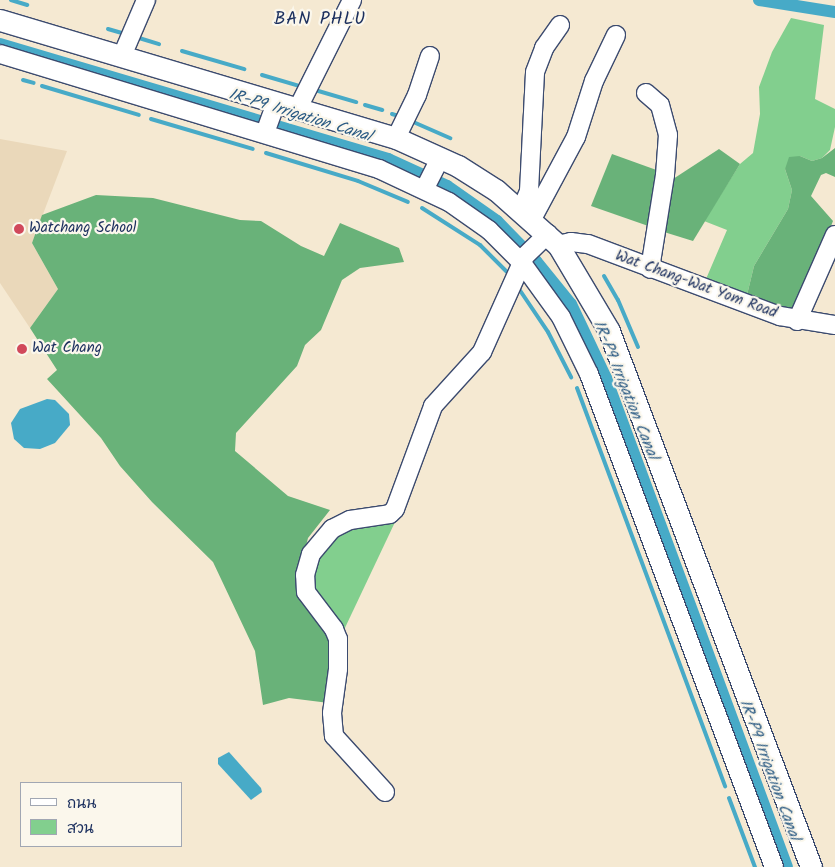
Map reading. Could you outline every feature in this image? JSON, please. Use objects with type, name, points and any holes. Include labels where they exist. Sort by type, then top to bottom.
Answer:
[{"type":"main road","points":[[0,20],[122,56],[275,106],[298,108],[396,138],[432,173],[482,181],[526,215],[538,249],[609,331],[811,867]]},
{"type":"street","points":[[122,56],[146,0]]},
{"type":"street","points":[[298,108],[352,0]]},
{"type":"street","points":[[526,215],[535,72],[544,48],[560,25]]},
{"type":"street","points":[[526,215],[576,137],[594,81],[616,36]]},
{"type":"street","points":[[0,54],[266,131],[379,169],[432,173],[489,230],[538,249]]},
{"type":"street","points":[[396,138],[417,95],[430,56]]},
{"type":"street","points":[[646,92],[660,105],[668,135],[665,175],[650,270]]},
{"type":"street","points":[[266,131],[275,106]]},
{"type":"street","points":[[797,321],[835,235]]},
{"type":"street","name":"Wat Chang-Wat Yom Road","points":[[538,249],[571,242],[588,244],[650,270],[797,321],[835,325]]},
{"type":"street","points":[[385,792],[334,736],[332,713],[338,669],[338,639],[334,629],[306,592],[305,575],[311,554],[332,529],[350,520],[390,514],[395,508],[433,406],[482,352],[538,249]]},
{"type":"street","points":[[538,249],[561,317],[589,374],[774,867]]},
{"type":"shaded area","name":"Watchang School","points":[[0,139],[67,151],[32,243],[58,289],[30,328],[0,283]]},
{"type":"green space","points":[[791,18],[824,25],[815,99],[835,109],[835,127],[830,150],[822,158],[812,161],[800,156],[785,169],[792,190],[788,209],[754,266],[747,295],[706,279],[727,230],[704,221],[740,164],[753,153],[760,114],[759,87],[772,52]]},
{"type":"green space","points":[[835,148],[835,177],[826,173],[821,175],[811,196],[833,221],[798,309],[790,311],[747,295],[754,266],[788,209],[792,190],[785,169],[789,157],[800,156],[812,161],[822,158]]},
{"type":"green space","points":[[719,149],[740,164],[693,241],[664,232],[670,181]]},
{"type":"green space","points":[[612,154],[662,172],[654,228],[591,206]]},
{"type":"green space","points":[[96,195],[153,198],[240,220],[261,221],[301,246],[324,256],[340,223],[399,248],[404,262],[360,268],[342,280],[321,330],[305,345],[297,366],[236,433],[235,451],[288,496],[330,510],[308,538],[296,586],[331,633],[329,703],[289,698],[263,705],[255,651],[213,562],[152,502],[120,466],[101,438],[47,379],[57,370],[30,328],[58,289],[32,243],[42,215]]},
{"type":"green space","points":[[396,520],[343,632],[312,591],[312,570],[328,539],[343,529]]},
{"type":"water","points":[[47,399],[55,400],[69,414],[70,425],[55,443],[40,449],[24,448],[14,439],[11,423],[20,409]]},
{"type":"water","points":[[229,752],[261,788],[262,792],[251,800],[218,764],[218,758]]},
{"type":"waterway","points":[[11,0],[27,5]]},
{"type":"waterway","points":[[759,0],[835,12]]},
{"type":"waterway","points":[[108,29],[125,34]]},
{"type":"waterway","points":[[139,38],[159,44]]},
{"type":"waterway","name":"1R-P9 Irrigation Canal","points":[[0,44],[388,159],[447,186],[497,221],[536,261],[571,304],[606,378],[787,867]]},
{"type":"waterway","points":[[182,51],[244,69]]},
{"type":"waterway","points":[[262,75],[303,87]]},
{"type":"waterway","points":[[23,80],[34,83]]},
{"type":"waterway","points":[[42,86],[139,115]]},
{"type":"waterway","points":[[315,90],[356,102]]},
{"type":"waterway","points":[[365,105],[382,110]]},
{"type":"waterway","points":[[392,114],[402,117]]},
{"type":"waterway","points":[[151,119],[253,149]]},
{"type":"waterway","points":[[411,121],[450,138]]},
{"type":"waterway","points":[[266,153],[358,181],[408,202]]},
{"type":"waterway","points":[[422,208],[480,245],[508,273]]},
{"type":"waterway","points":[[604,276],[618,300],[638,347]]},
{"type":"waterway","points":[[517,286],[548,332],[571,377]]},
{"type":"waterway","points":[[577,388],[725,786]]},
{"type":"waterway","points":[[729,798],[755,867]]},
{"type":"place","name":"Watchang School","points":[[19,229]]},
{"type":"place","name":"Wat Chang","points":[[22,349]]},
{"type":"district","name":"BAN PHLU","points":[[320,20]]}]
